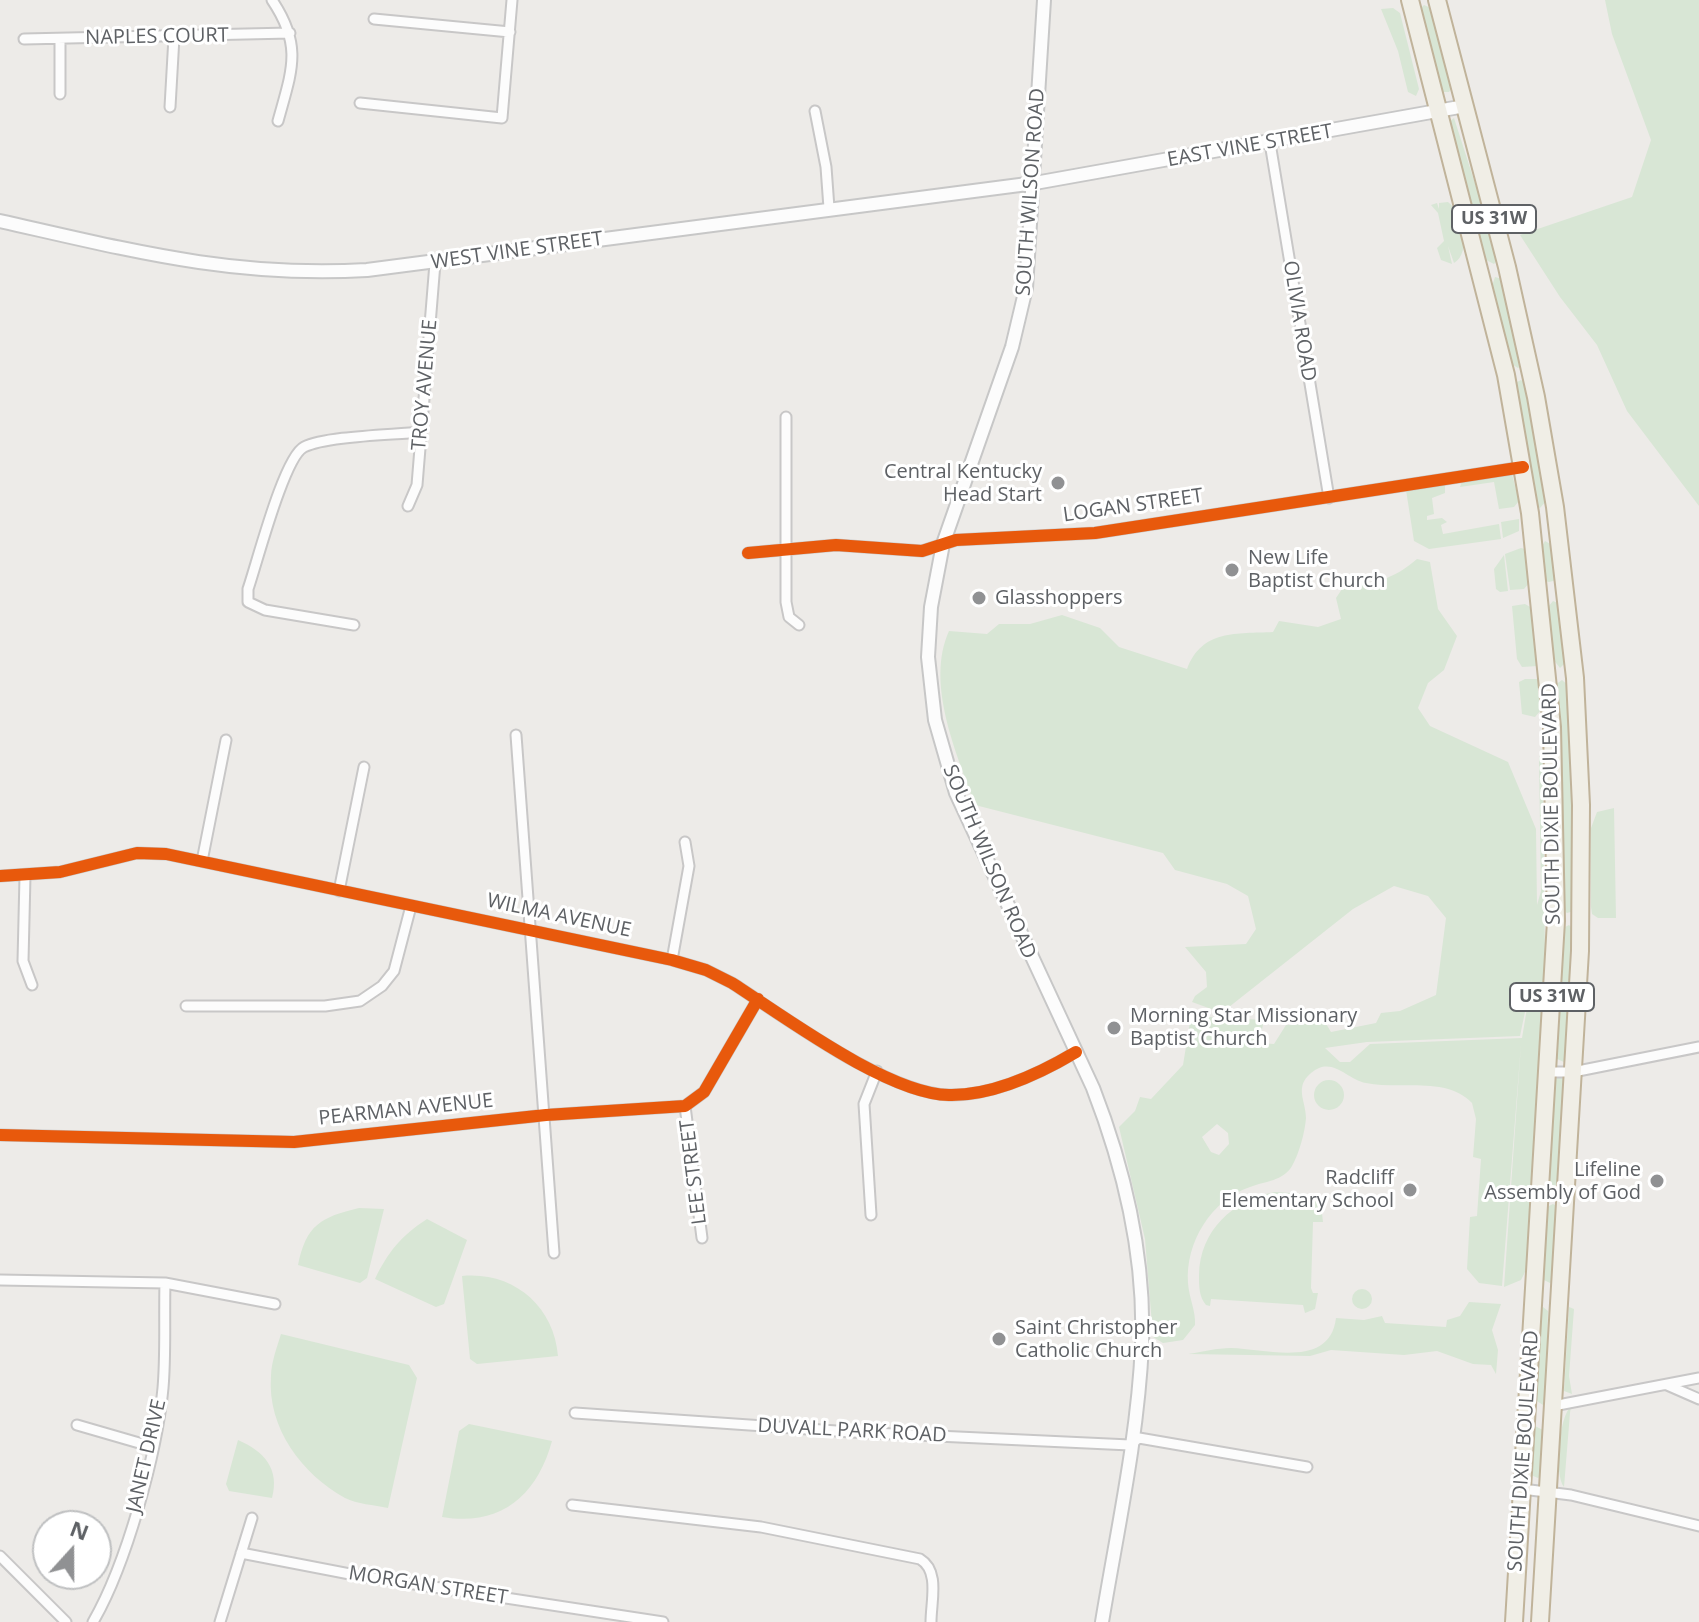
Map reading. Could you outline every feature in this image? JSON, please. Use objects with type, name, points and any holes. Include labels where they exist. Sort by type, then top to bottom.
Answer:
[{"type":"highway","name":"SOUTH DIXIE BOULEVARD","points":[[1410,0],[1492,314],[1523,467],[1540,594],[1552,741],[1556,921],[1514,1622]]},
{"type":"highway","name":"SOUTH DIXIE BOULEVARD","points":[[1437,0],[1536,397],[1566,594],[1581,805],[1580,951],[1540,1622]]},
{"type":"main road","name":"SOUTH WILSON ROAD","points":[[1044,0],[1035,183],[1023,308],[943,544],[931,607],[928,657],[940,745],[971,829],[1076,1052],[1110,1135],[1136,1257],[1142,1343],[1130,1445],[1102,1622]]},
{"type":"main road","name":"EAST VINE STREET","points":[[1035,183],[1465,106]]},
{"type":"main road","name":"WEST VINE STREET","points":[[0,221],[153,256],[259,272],[334,272],[435,263],[829,208],[1035,183]]},
{"type":"street","points":[[272,0],[290,33],[294,51],[278,121]]},
{"type":"street","points":[[360,103],[502,118],[512,0]]},
{"type":"street","points":[[374,19],[510,32]]},
{"type":"street","name":"NAPLES COURT","points":[[24,39],[290,33]]},
{"type":"street","points":[[170,107],[174,37]]},
{"type":"street","points":[[60,39],[60,94]]},
{"type":"street","points":[[815,111],[826,167],[829,208]]},
{"type":"street","name":"OLIVIA ROAD","points":[[1270,143],[1329,498]]},
{"type":"street","name":"TROY AVENUE","points":[[408,506],[417,485],[435,263]]},
{"type":"street","points":[[786,417],[787,610],[799,625]]},
{"type":"street","points":[[354,625],[265,610],[248,602],[248,589],[285,473],[294,454],[311,444],[420,432]]},
{"type":"street","name":"LOGAN STREET","points":[[748,553],[836,545],[922,551],[967,539],[1095,533],[1523,467]]},
{"type":"street","points":[[516,735],[554,1253]]},
{"type":"street","points":[[202,861],[226,740]]},
{"type":"street","points":[[339,891],[364,767]]},
{"type":"street","points":[[672,960],[689,866],[685,842]]},
{"type":"street","name":"WILMA AVENUE","points":[[0,876],[25,876],[86,867],[137,853],[166,854],[672,960],[706,970],[877,1071],[912,1088],[953,1095],[1005,1085],[1076,1052]]},
{"type":"street","points":[[25,876],[23,961],[32,985]]},
{"type":"street","points":[[186,1006],[325,1006],[360,1001],[382,986],[394,971],[411,906]]},
{"type":"street","points":[[685,1106],[704,1092],[758,999]]},
{"type":"street","points":[[1548,1072],[1573,1072],[1699,1047]]},
{"type":"street","points":[[871,1215],[864,1104],[877,1071]]},
{"type":"street","name":"PEARMAN AVENUE","points":[[0,1135],[294,1142],[546,1115],[685,1106]]},
{"type":"street","name":"LEE STREET","points":[[685,1106],[702,1238]]},
{"type":"street","points":[[0,1280],[165,1283],[275,1304]]},
{"type":"street","name":"JANET DRIVE","points":[[93,1622],[112,1589],[153,1447],[163,1388],[165,1283]]},
{"type":"street","points":[[1526,1413],[1553,1411],[1699,1378]]},
{"type":"street","points":[[1664,1384],[1699,1399]]},
{"type":"street","name":"DUVALL PARK ROAD","points":[[575,1413],[851,1432],[1130,1445],[1139,1438],[1307,1467]]},
{"type":"street","points":[[77,1425],[153,1447]]},
{"type":"street","points":[[1522,1489],[1699,1526]]},
{"type":"street","points":[[572,1505],[761,1527],[920,1559],[930,1566],[933,1575],[931,1622]]},
{"type":"street","points":[[220,1622],[252,1518]]},
{"type":"street","name":"MORGAN STREET","points":[[241,1553],[355,1575],[663,1622]]},
{"type":"street","points":[[1,1561],[66,1622]]},
{"type":"green space","points":[[1605,0],[1699,0],[1699,506],[1627,411],[1597,345],[1560,297],[1520,235],[1632,197],[1651,140],[1612,34]]},
{"type":"green space","points":[[1424,5],[1433,9],[1453,86],[1449,92],[1441,92],[1420,9]]},
{"type":"green space","points":[[1393,8],[1400,13],[1419,89],[1416,96],[1408,92],[1398,51],[1381,9]]},
{"type":"green space","points":[[1454,118],[1499,258],[1494,264],[1486,260],[1449,122]]},
{"type":"green space","points":[[1448,202],[1458,215],[1464,242],[1460,258],[1454,263],[1448,246],[1452,264],[1441,260],[1437,248],[1444,241],[1438,213],[1431,205],[1437,203],[1439,209],[1439,203]]},
{"type":"green space","points":[[1495,277],[1502,279],[1521,366],[1518,368],[1510,363],[1492,286]]},
{"type":"green space","points":[[1521,380],[1527,384],[1547,500],[1540,508],[1537,507],[1515,383]]},
{"type":"green space","points":[[1512,474],[1519,501],[1514,507],[1499,509],[1494,482],[1460,487],[1462,481]]},
{"type":"green space","points":[[1445,485],[1445,493],[1432,498],[1434,514],[1427,516],[1427,520],[1442,518],[1447,522],[1441,525],[1443,534],[1499,524],[1501,539],[1429,549],[1414,541],[1406,490]]},
{"type":"green space","points":[[1519,519],[1519,531],[1503,538],[1501,522]]},
{"type":"green space","points":[[1545,541],[1554,546],[1557,580],[1549,582],[1545,581],[1541,548]]},
{"type":"green space","points":[[1525,549],[1529,583],[1524,589],[1510,590],[1505,554]]},
{"type":"green space","points":[[1504,555],[1508,591],[1500,592],[1496,589],[1494,569]]},
{"type":"green space","points":[[1417,559],[1430,562],[1438,609],[1457,636],[1444,670],[1428,683],[1418,708],[1430,726],[1508,762],[1536,829],[1537,905],[1541,891],[1541,749],[1543,753],[1545,963],[1526,1270],[1521,1280],[1504,1287],[1521,1044],[1502,1286],[1479,1283],[1467,1269],[1470,1217],[1477,1216],[1481,1159],[1473,1157],[1476,1119],[1472,1103],[1450,1089],[1366,1083],[1326,1066],[1311,1073],[1303,1084],[1306,1118],[1292,1166],[1279,1178],[1236,1193],[1223,1202],[1203,1225],[1188,1268],[1195,1325],[1183,1340],[1163,1343],[1153,1337],[1145,1239],[1119,1127],[1135,1111],[1140,1097],[1151,1099],[1183,1065],[1191,1016],[1264,1020],[1259,1043],[1274,1044],[1286,1025],[1325,1022],[1331,1032],[1376,1023],[1381,1013],[1400,1011],[1436,995],[1446,918],[1428,896],[1394,886],[1353,909],[1229,1007],[1214,1010],[1192,1002],[1207,987],[1206,972],[1185,947],[1246,944],[1256,929],[1248,896],[1227,884],[1175,870],[1163,853],[975,805],[946,719],[940,673],[942,652],[949,631],[987,634],[999,624],[1030,624],[1062,615],[1100,628],[1119,647],[1187,669],[1202,647],[1222,636],[1273,632],[1279,621],[1318,627],[1341,619],[1336,598],[1344,586],[1383,579]],"holes":[[[1532,978],[1522,1038],[1370,1044],[1350,1062],[1340,1062],[1325,1048],[1367,1042],[1520,1036]],[[1217,1124],[1228,1133],[1229,1144],[1219,1155],[1211,1152],[1202,1137]]]},
{"type":"green space","points":[[1553,601],[1560,604],[1566,662],[1560,668],[1553,659],[1548,607]]},
{"type":"green space","points":[[1525,604],[1532,608],[1538,666],[1522,667],[1517,659],[1512,606]]},
{"type":"green space","points":[[1539,679],[1541,710],[1535,717],[1522,714],[1519,682]]},
{"type":"green space","points":[[1562,680],[1569,686],[1575,846],[1574,911],[1567,913],[1562,909],[1555,685]]},
{"type":"green space","points":[[1614,808],[1616,918],[1598,918],[1592,914],[1591,907],[1591,828],[1597,812]]},
{"type":"green space","points":[[1569,925],[1574,930],[1566,1063],[1555,1058],[1561,929]]},
{"type":"green space","points":[[1558,1077],[1566,1079],[1559,1190],[1555,1191],[1547,1187],[1553,1082]]},
{"type":"green space","points":[[1329,1080],[1339,1085],[1344,1095],[1339,1105],[1329,1110],[1319,1105],[1314,1095],[1319,1085]]},
{"type":"green space","points":[[1275,1192],[1306,1194],[1321,1205],[1323,1222],[1313,1222],[1311,1288],[1313,1293],[1318,1293],[1315,1309],[1305,1313],[1303,1305],[1211,1299],[1210,1306],[1206,1305],[1199,1287],[1199,1275],[1205,1244],[1212,1231],[1233,1210]]},
{"type":"green space","points":[[1557,1206],[1553,1281],[1550,1283],[1542,1279],[1547,1207]]},
{"type":"green space","points":[[359,1208],[384,1209],[367,1278],[360,1283],[298,1265],[306,1240],[317,1225],[325,1219]]},
{"type":"green space","points":[[427,1219],[467,1240],[444,1304],[436,1307],[375,1279],[396,1245]]},
{"type":"green space","points":[[462,1276],[498,1279],[527,1295],[548,1321],[558,1356],[477,1364],[470,1359]]},
{"type":"green space","points":[[1358,1289],[1366,1289],[1372,1299],[1366,1309],[1358,1309],[1352,1303],[1352,1295]]},
{"type":"green space","points":[[1469,1302],[1501,1304],[1492,1330],[1498,1350],[1496,1374],[1491,1365],[1473,1364],[1437,1351],[1404,1355],[1331,1350],[1310,1356],[1188,1354],[1231,1348],[1278,1352],[1310,1350],[1322,1344],[1331,1334],[1336,1318],[1364,1320],[1382,1316],[1385,1323],[1446,1327],[1447,1320],[1460,1316]]},
{"type":"green space","points":[[1543,1307],[1548,1311],[1547,1377],[1543,1405],[1534,1399],[1539,1311]]},
{"type":"green space","points":[[1569,1307],[1574,1309],[1569,1376],[1572,1394],[1564,1391]]},
{"type":"green space","points":[[281,1334],[409,1365],[417,1378],[388,1508],[345,1498],[315,1476],[290,1448],[281,1431],[271,1395],[272,1366]]},
{"type":"green space","points":[[1571,1406],[1564,1487],[1559,1471],[1559,1446],[1563,1422]]},
{"type":"green space","points":[[469,1424],[552,1441],[537,1477],[513,1503],[482,1517],[442,1517],[459,1431]]},
{"type":"green space","points":[[1535,1426],[1545,1431],[1543,1474],[1538,1478],[1531,1475]]},
{"type":"green space","points":[[238,1440],[268,1462],[274,1478],[272,1498],[229,1491],[226,1484]]},
{"type":"cycle path","points":[[748,553],[836,545],[922,551],[956,540],[1095,533],[1523,467]]},
{"type":"cycle path","points":[[0,876],[60,872],[137,853],[166,854],[672,960],[706,970],[732,983],[868,1068],[924,1091],[949,1095],[999,1088],[1031,1076],[1076,1052]]},
{"type":"cycle path","points":[[0,1135],[294,1142],[546,1115],[685,1106],[704,1092],[758,999]]},
{"type":"place","name":"Central Kentucky Head Start","points":[[1058,483]]},
{"type":"place","name":"New Life Baptist Church","points":[[1232,570]]},
{"type":"place","name":"Glasshoppers","points":[[979,598]]},
{"type":"place","name":"Morning Star Missionary Baptist Church","points":[[1114,1028]]},
{"type":"place","name":"Lifeline Assembly of God","points":[[1657,1181]]},
{"type":"place","name":"Radcliff Elementary School","points":[[1410,1190]]},
{"type":"place","name":"Saint Christopher Catholic Church","points":[[999,1339]]}]
